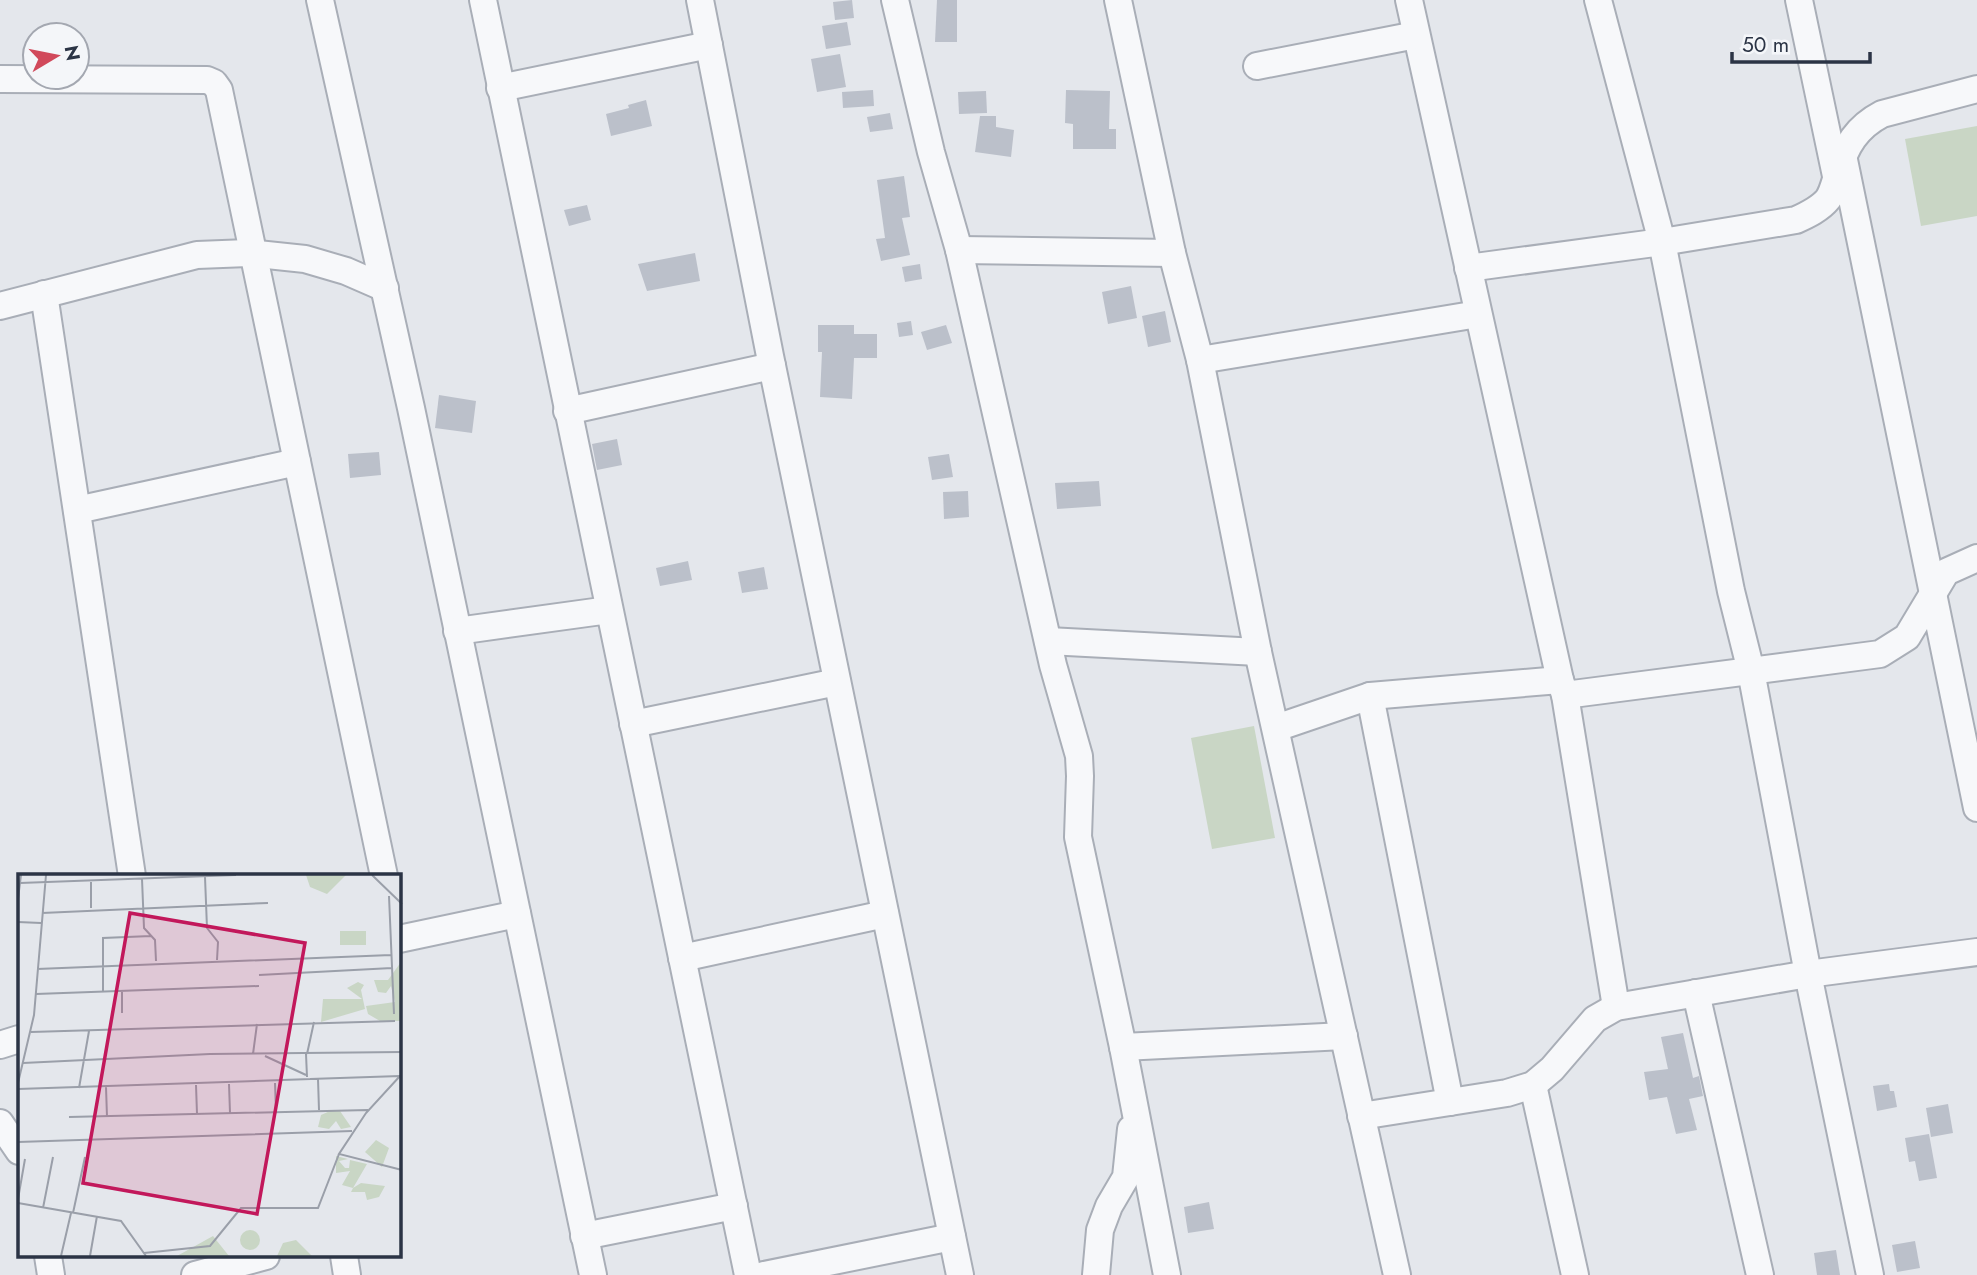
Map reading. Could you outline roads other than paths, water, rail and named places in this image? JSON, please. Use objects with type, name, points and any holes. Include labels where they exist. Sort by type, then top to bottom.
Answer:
[{"type":"street","points":[[320,0],[385,288],[593,1275]]},
{"type":"street","points":[[483,0],[748,1275]]},
{"type":"street","points":[[700,0],[772,366],[960,1275]]},
{"type":"street","points":[[895,0],[931,152],[959,250],[1066,715],[1077,747],[1080,776],[1078,837],[1124,1047],[1167,1275]]},
{"type":"street","points":[[1118,0],[1171,253],[1200,360],[1258,652],[1397,1275]]},
{"type":"street","points":[[1409,0],[1562,687],[1616,1007]]},
{"type":"street","points":[[1598,0],[1662,242],[1731,591],[1751,671],[1808,974],[1870,1275]]},
{"type":"street","points":[[1799,0],[1839,167],[1933,592],[1977,808]]},
{"type":"street","points":[[1257,66],[1416,35]]},
{"type":"street","points":[[500,88],[709,45]]},
{"type":"street","points":[[0,79],[207,80],[214,83],[219,90],[384,874]]},
{"type":"street","points":[[1468,268],[1662,242],[1796,220],[1814,211],[1828,198],[1853,135],[1868,121],[1882,114],[1977,89]]},
{"type":"street","points":[[959,250],[1171,253]]},
{"type":"street","points":[[0,306],[197,255],[252,253],[305,259],[346,271],[385,288]]},
{"type":"street","points":[[44,294],[132,874]]},
{"type":"street","points":[[1200,360],[1478,314]]},
{"type":"street","points":[[765,330],[783,353],[975,1275]]},
{"type":"street","points":[[567,411],[772,366]]},
{"type":"street","points":[[77,510],[296,461]]},
{"type":"street","points":[[1276,728],[1370,696],[1562,687],[1751,671],[1880,654],[1908,637],[1946,572],[1977,558]]},
{"type":"street","points":[[457,631],[609,610]]},
{"type":"street","points":[[1048,641],[1258,652]]},
{"type":"street","points":[[633,724],[837,682]]},
{"type":"street","points":[[1370,696],[1450,1102]]},
{"type":"street","points":[[682,958],[885,914]]},
{"type":"street","points":[[401,939],[517,915]]},
{"type":"street","points":[[1361,1116],[1507,1093],[1534,1085],[1552,1069],[1595,1019],[1616,1007],[1808,974],[1977,952]]},
{"type":"street","points":[[1696,993],[1760,1275]]},
{"type":"street","points":[[1124,1047],[1345,1036]]},
{"type":"street","points":[[0,1045],[18,1039]]},
{"type":"street","points":[[1534,1085],[1575,1275]]},
{"type":"street","points":[[1096,1275],[1100,1230],[1109,1206],[1126,1177],[1134,1103]]},
{"type":"street","points":[[0,1124],[18,1150]]},
{"type":"street","points":[[584,1236],[734,1206]]},
{"type":"street","points":[[764,1275],[952,1237]]},
{"type":"street","points":[[195,1275],[259,1258]]}]
